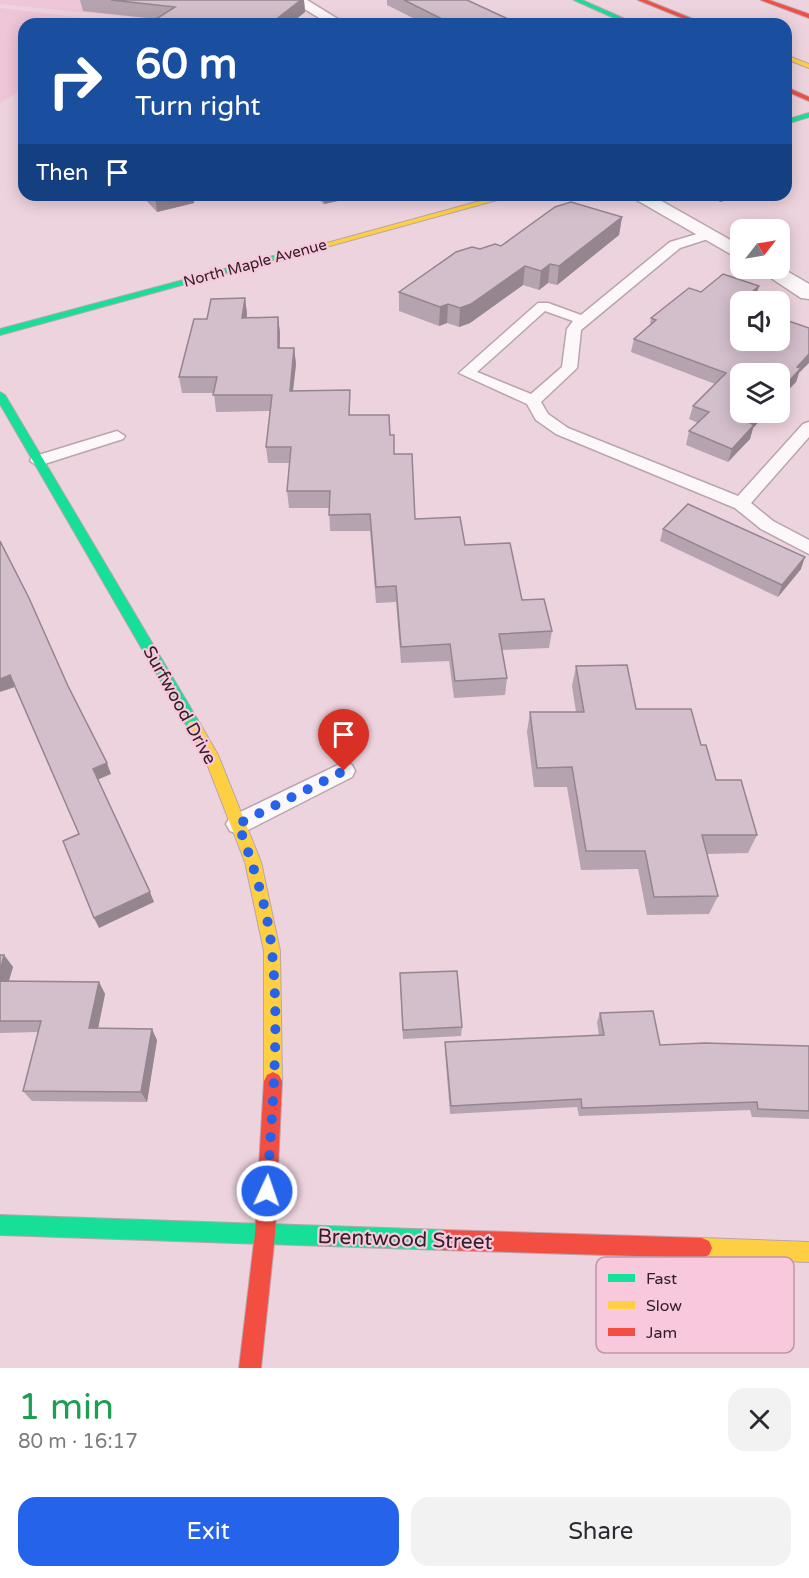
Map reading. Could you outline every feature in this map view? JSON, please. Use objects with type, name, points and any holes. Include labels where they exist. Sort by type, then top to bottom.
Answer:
[{"type":"main road","points":[[576,0],[619,18]]},
{"type":"main road","points":[[641,0],[687,18]]},
{"type":"main road","points":[[764,0],[809,16]]},
{"type":"main road","points":[[792,59],[809,66]]},
{"type":"main road","points":[[792,92],[809,99]]},
{"type":"main road","points":[[792,120],[809,116]]},
{"type":"main road","name":"North Maple Avenue","points":[[0,332],[489,201]]},
{"type":"main road","name":"Surfwood Drive","points":[[0,395],[211,755],[253,862],[272,951],[274,1062],[265,1234],[250,1368]]},
{"type":"main road","name":"Brentwood Street","points":[[0,1225],[809,1252]]},
{"type":"street","points":[[297,0],[328,18]]},
{"type":"street","points":[[648,201],[730,248]]},
{"type":"street","points":[[785,279],[809,293]]},
{"type":"lane","points":[[533,401],[569,368],[574,329],[583,320],[675,245],[707,235]]},
{"type":"lane","points":[[583,320],[543,306],[467,373],[533,401],[542,417],[562,431],[741,504],[767,525],[809,548]]},
{"type":"lane","points":[[741,504],[809,427]]},
{"type":"lane","points":[[38,461],[117,436]]},
{"type":"lane","points":[[238,824],[344,771]]},
{"type":"shaded area","points":[[0,0],[259,0],[156,18],[0,4]]},
{"type":"shaded area","points":[[0,8],[83,18],[18,18],[18,92],[0,103]]},
{"type":"building","points":[[111,0],[301,0],[278,18],[158,18],[175,7]]},
{"type":"building","points":[[404,0],[467,0],[506,18],[440,18]]},
{"type":"building","points":[[571,202],[622,217],[559,266],[550,264],[541,271],[525,266],[471,304],[460,308],[448,304],[440,307],[399,292],[456,252],[472,247],[480,249],[495,244],[501,246],[555,207]]},
{"type":"building","points":[[723,274],[730,276],[730,279],[738,279],[759,286],[753,291],[730,291],[730,351],[790,351],[790,321],[809,328],[809,354],[797,367],[801,368],[790,380],[790,363],[730,363],[730,423],[754,425],[732,449],[689,431],[709,412],[693,406],[726,373],[634,339],[656,320],[651,318],[689,288],[701,292]]},
{"type":"building","points":[[245,298],[242,318],[278,317],[278,348],[294,348],[290,391],[350,390],[349,415],[389,415],[390,435],[394,435],[394,454],[412,454],[415,519],[460,517],[465,545],[510,543],[522,600],[544,599],[552,631],[499,634],[507,678],[455,681],[450,644],[401,647],[396,586],[376,587],[370,514],[329,515],[330,491],[287,491],[291,447],[266,447],[272,395],[213,395],[217,377],[179,377],[194,319],[207,319],[211,299]]},
{"type":"building","points":[[688,504],[805,557],[782,585],[663,529]]},
{"type":"building","points":[[0,541],[107,763],[93,769],[150,892],[94,918],[63,841],[79,834],[10,675],[0,679]]},
{"type":"building","points":[[627,665],[636,709],[691,709],[701,745],[706,745],[716,780],[741,780],[757,835],[702,835],[718,896],[654,897],[645,851],[586,851],[572,767],[537,768],[530,712],[584,712],[576,666]]},
{"type":"building","points":[[0,955],[4,955],[0,971]]},
{"type":"building","points":[[457,971],[462,1027],[403,1030],[400,973]]},
{"type":"building","points":[[0,981],[99,982],[89,1028],[152,1029],[141,1092],[23,1091],[41,1021],[0,1021]]},
{"type":"building","points":[[653,1011],[660,1045],[705,1043],[809,1046],[809,1111],[758,1109],[757,1102],[582,1108],[581,1099],[451,1106],[445,1042],[604,1035],[600,1013]]},
{"type":"traffic: fast","points":[[577,0],[619,18]]},
{"type":"traffic: fast","points":[[792,120],[809,115]]},
{"type":"traffic: fast","points":[[0,332],[276,258]]},
{"type":"traffic: fast","points":[[0,395],[194,726]]},
{"type":"traffic: fast","points":[[0,1225],[444,1240]]},
{"type":"traffic: slow","points":[[792,59],[809,66]]},
{"type":"traffic: slow","points":[[276,258],[489,201]]},
{"type":"traffic: slow","points":[[194,726],[211,755],[253,862],[272,951],[273,1081]]},
{"type":"traffic: slow","points":[[702,1248],[809,1252]]},
{"type":"traffic: jam","points":[[641,0],[687,18]]},
{"type":"traffic: jam","points":[[764,0],[809,16]]},
{"type":"traffic: jam","points":[[792,92],[809,99]]},
{"type":"traffic: jam","points":[[250,1368],[265,1234],[273,1081]]},
{"type":"traffic: jam","points":[[444,1240],[702,1248]]},
{"type":"route","points":[[267,1191],[274,1062],[272,951],[253,862],[238,824],[344,771]]}]
